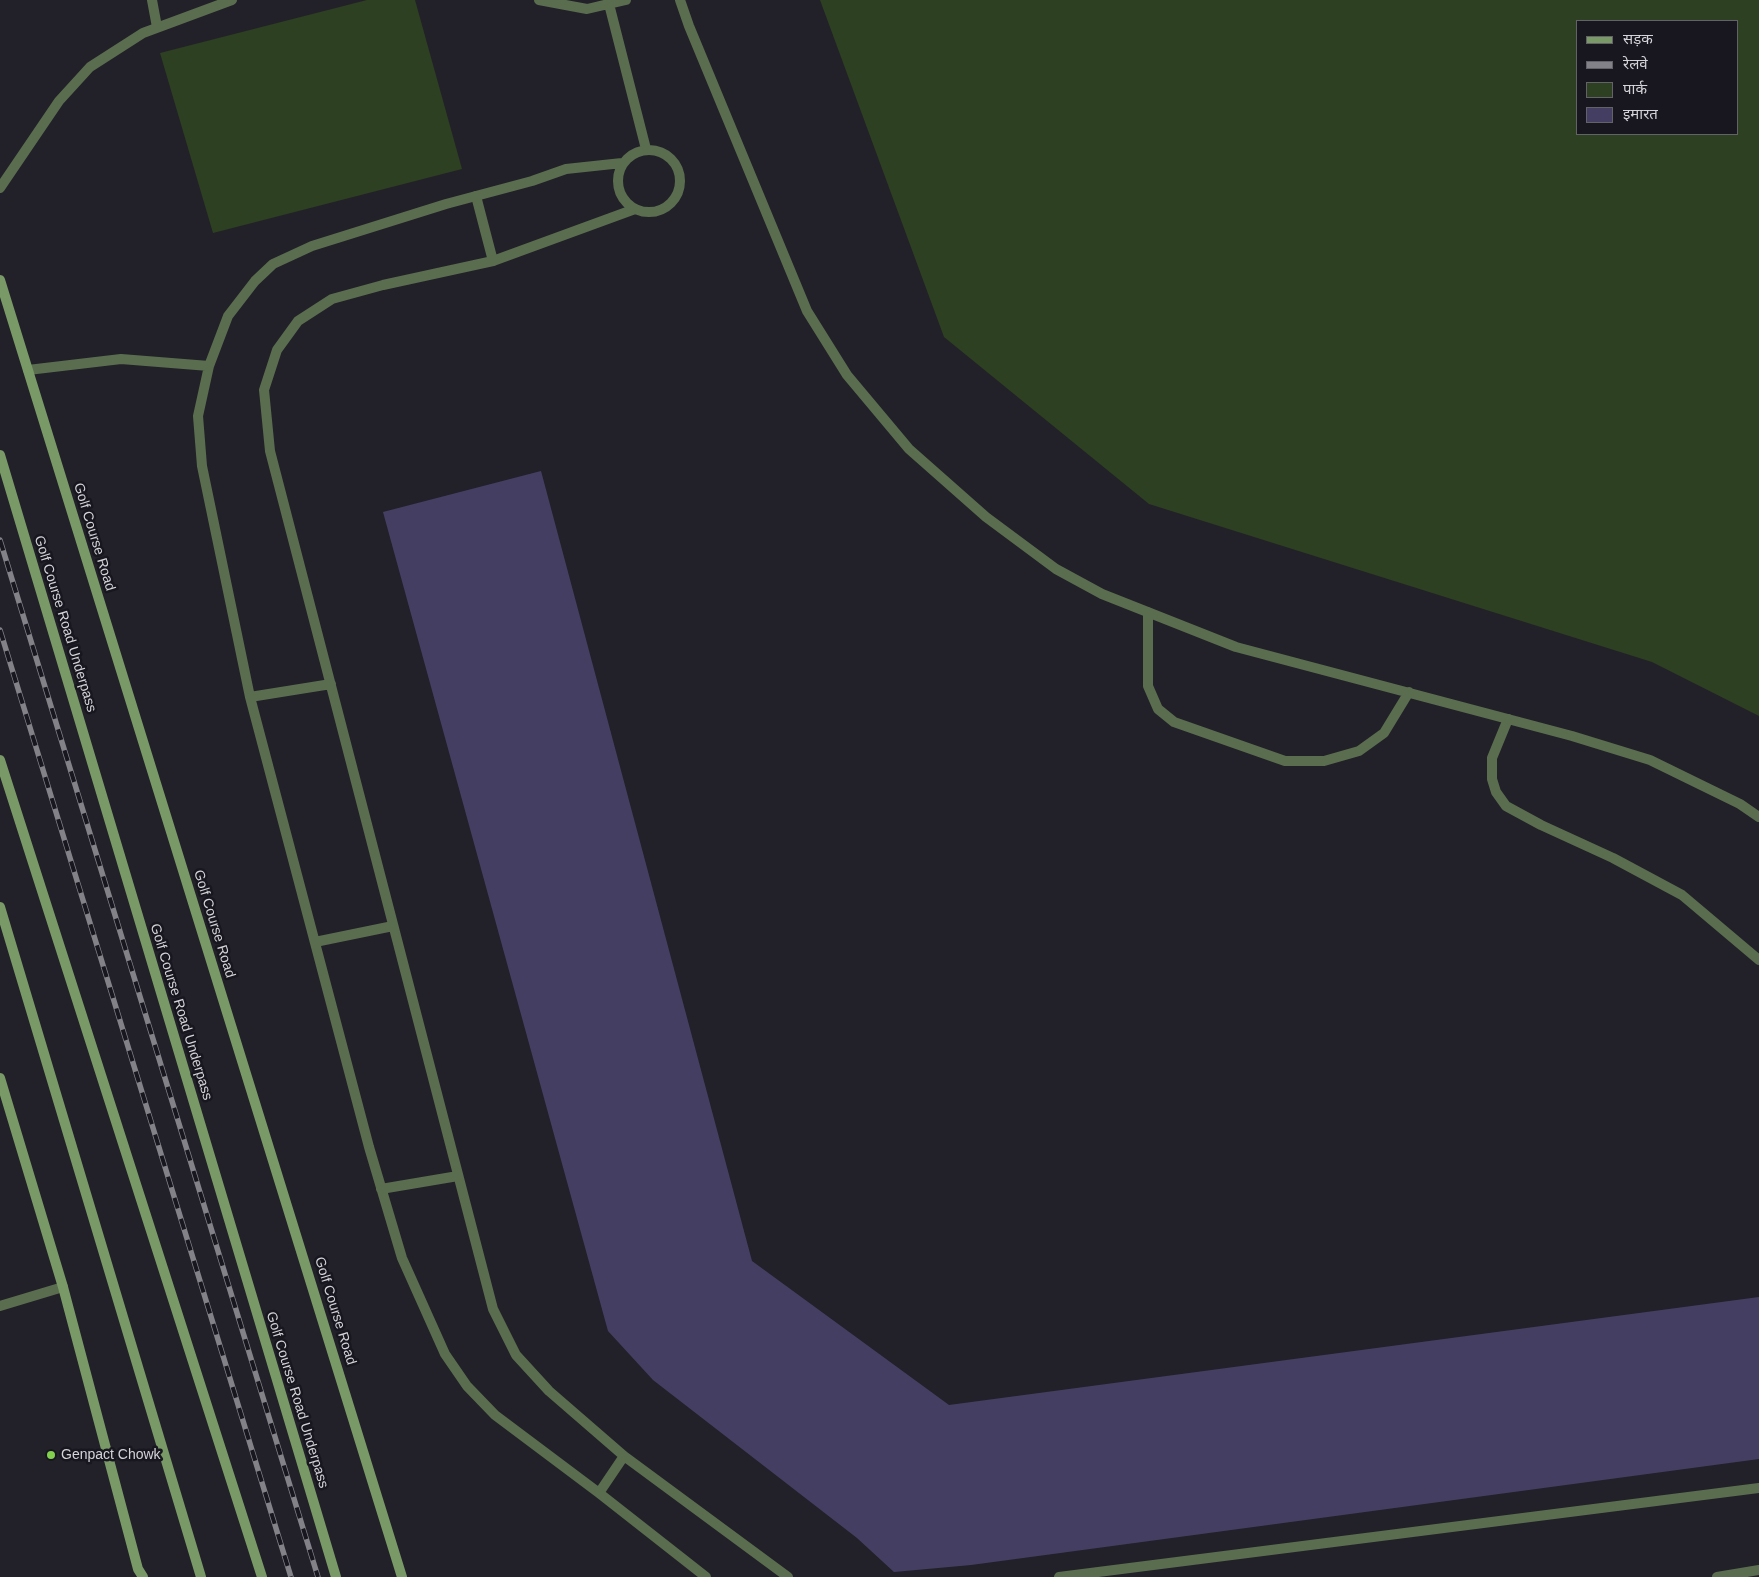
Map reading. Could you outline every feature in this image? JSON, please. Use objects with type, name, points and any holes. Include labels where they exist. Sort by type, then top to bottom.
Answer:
[{"type":"main road","name":"Golf Course Road","points":[[0,280],[402,1577]]},
{"type":"main road","name":"Golf Course Road Underpass","points":[[0,455],[336,1577]]},
{"type":"main road","points":[[0,760],[262,1577]]},
{"type":"main road","points":[[0,907],[201,1577]]},
{"type":"main road","points":[[0,1078],[63,1287],[140,1574]]},
{"type":"street","points":[[152,0],[157,27]]},
{"type":"street","points":[[0,188],[59,102],[90,67],[143,33],[232,0]]},
{"type":"street","points":[[539,0],[587,9],[626,0]]},
{"type":"street","points":[[680,0],[688,26],[807,311],[847,376],[909,450],[986,517],[1056,569],[1102,594],[1236,647],[1572,736],[1650,760],[1740,804],[1759,816]]},
{"type":"street","points":[[609,4],[646,149]]},
{"type":"street","points":[[622,163],[617,181],[622,198],[635,209],[651,212],[667,207],[678,194],[680,178],[675,162],[663,152],[646,149],[633,154],[622,163],[566,169],[532,181],[312,246],[273,264],[255,281],[228,316],[209,366],[198,416],[202,466],[250,697],[402,1258],[445,1354],[467,1386],[495,1415],[706,1577]]},
{"type":"street","points":[[476,196],[493,261]]},
{"type":"street","points":[[635,209],[493,261],[384,285],[332,299],[298,321],[277,350],[264,390],[270,451],[493,1309],[516,1355],[549,1391],[624,1456],[788,1577]]},
{"type":"street","points":[[28,370],[121,359],[209,366]]},
{"type":"street","points":[[1148,612],[1148,686],[1158,709],[1174,722],[1285,761],[1324,761],[1358,751],[1384,733],[1409,692]]},
{"type":"street","points":[[250,697],[331,684]]},
{"type":"street","points":[[1508,719],[1492,758],[1492,779],[1496,792],[1506,806],[1541,825],[1613,858],[1682,895],[1759,960]]},
{"type":"street","points":[[315,942],[394,926]]},
{"type":"street","points":[[382,1189],[458,1176]]},
{"type":"street","points":[[0,1306],[63,1287]]},
{"type":"street","points":[[599,1493],[624,1456]]},
{"type":"street","points":[[1059,1577],[1759,1488]]},
{"type":"street","points":[[1717,1577],[1759,1570]]},
{"type":"green space","points":[[367,0],[415,0],[462,169],[213,233],[160,53]]},
{"type":"green space","points":[[820,0],[1759,0],[1759,716],[1652,662],[1149,504],[944,337]]},
{"type":"building","points":[[541,471],[752,1261],[949,1405],[1759,1297],[1759,1459],[971,1565],[894,1572],[857,1538],[653,1380],[608,1331],[383,512]]},
{"type":"railway","points":[[0,540],[318,1577]]},
{"type":"railway","points":[[0,630],[291,1577]]},
{"type":"place","name":"Genpact Chowk","points":[[51,1455]]}]
